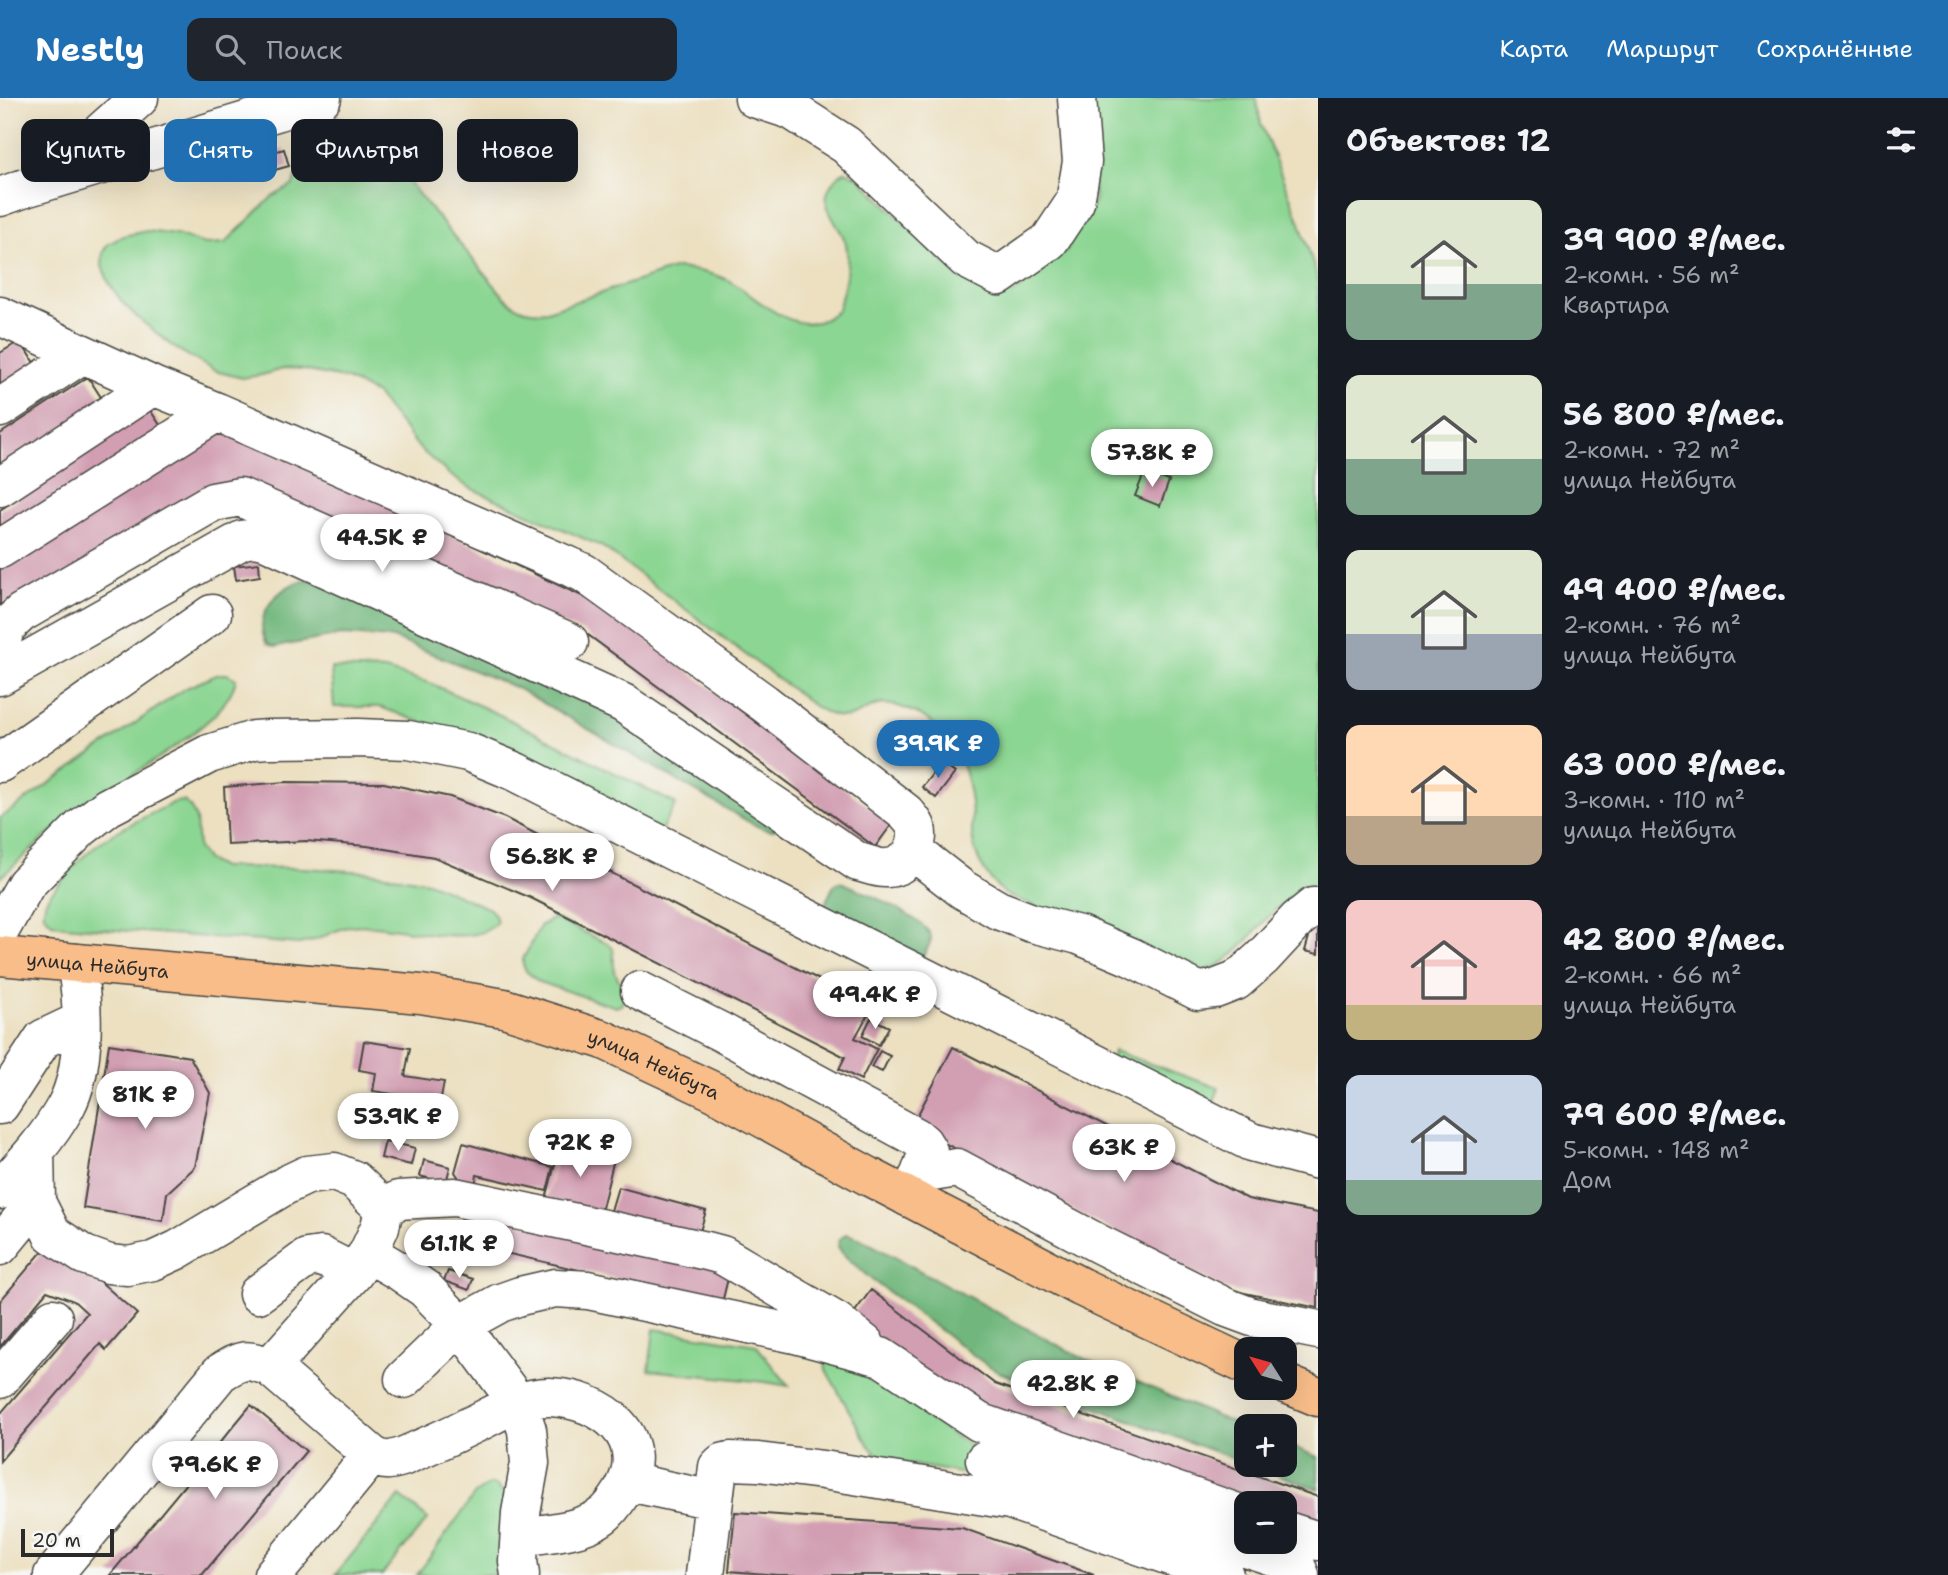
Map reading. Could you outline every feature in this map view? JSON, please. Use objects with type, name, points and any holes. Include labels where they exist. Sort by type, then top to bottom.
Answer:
[{"type":"main road","name":"улица Нейбута","points":[[0,956],[421,994],[504,1008],[604,1040],[914,1186],[1081,1287],[1234,1359]]},
{"type":"main road","points":[[1297,1387],[1318,1396]]},
{"type":"street","points":[[12,192],[82,149],[139,98]]},
{"type":"street","points":[[12,192],[322,98]]},
{"type":"street","points":[[754,98],[791,110],[846,145],[966,259],[999,276],[1049,241],[1075,202],[1082,162],[1077,98]]},
{"type":"street","points":[[0,676],[242,540],[265,540],[623,703],[858,862],[884,868],[900,866],[912,855],[916,841],[916,826],[906,813],[764,703],[584,573],[217,412],[6,325]]},
{"type":"street","points":[[0,408],[81,355]]},
{"type":"street","points":[[0,487],[153,386]]},
{"type":"street","points":[[0,550],[217,412]]},
{"type":"street","points":[[0,649],[5,628],[21,613],[213,502],[240,496],[569,642]]},
{"type":"street","points":[[0,762],[212,614]]},
{"type":"street","points":[[0,930],[26,884],[81,828],[108,807],[198,758],[254,740],[408,740],[468,752],[516,772],[1214,1125],[1251,1142],[1318,1160]]},
{"type":"street","points":[[912,855],[926,861],[962,889],[998,910],[1032,923],[1079,935],[1131,957],[1198,991],[1215,989],[1236,981],[1262,958],[1298,919],[1313,907],[1318,907]]},
{"type":"street","points":[[0,1190],[35,1152],[66,1105],[76,1082],[81,990],[76,963]]},
{"type":"street","points":[[640,991],[916,1137],[928,1151],[914,1186]]},
{"type":"street","points":[[0,1105],[43,1039],[80,1021]]},
{"type":"street","points":[[35,1152],[36,1202],[52,1234],[84,1255],[109,1264],[128,1266],[153,1261],[307,1175],[334,1172],[354,1180],[384,1209]]},
{"type":"street","points":[[914,1186],[957,1168],[1225,1307],[1252,1317],[1318,1330]]},
{"type":"street","points":[[271,1367],[361,1263],[380,1227],[384,1209],[398,1200],[455,1197],[722,1255],[837,1322],[881,1357],[979,1422],[1234,1512]]},
{"type":"street","points":[[0,1247],[36,1202]]},
{"type":"street","points":[[258,1294],[307,1258],[321,1256],[399,1271],[425,1289],[460,1325],[517,1403],[527,1430],[530,1463],[521,1513],[518,1561],[520,1575]]},
{"type":"street","points":[[404,1379],[460,1325],[500,1303],[555,1288],[589,1290],[795,1334],[881,1357]]},
{"type":"street","points":[[0,1379],[53,1318]]},
{"type":"street","points":[[53,1575],[220,1373],[232,1364],[254,1360],[271,1367],[372,1455],[383,1461],[402,1457],[517,1403],[548,1397],[597,1408],[621,1427],[631,1444],[633,1464],[628,1482],[602,1516],[573,1529],[520,1537]]},
{"type":"street","points":[[273,1575],[372,1455]]},
{"type":"street","points":[[985,1460],[1278,1558],[1296,1566],[1300,1575]]},
{"type":"street","points":[[705,1575],[715,1483],[722,1463],[730,1461],[823,1470],[1010,1500],[1224,1575]]},
{"type":"street","points":[[628,1482],[715,1483]]},
{"type":"street","points":[[1297,1534],[1318,1541]]},
{"type":"green space","points":[[1089,98],[1256,98],[1261,124],[1299,220],[1318,280],[1318,887],[1280,906],[1224,962],[1205,970],[1183,967],[1005,894],[986,873],[976,853],[972,838],[969,790],[959,756],[946,736],[924,717],[889,704],[873,706],[849,717],[822,711],[603,547],[468,487],[450,475],[420,449],[376,394],[347,379],[304,370],[282,369],[242,378],[215,371],[175,348],[138,318],[122,302],[109,283],[102,266],[103,252],[107,245],[123,236],[147,231],[176,235],[205,244],[225,243],[272,197],[294,182],[408,182],[505,298],[524,310],[547,311],[676,268],[720,277],[788,319],[813,323],[838,310],[845,280],[847,250],[829,210],[827,194],[831,185],[846,171],[858,177],[960,278],[1012,294],[1066,251],[1095,200]]},
{"type":"green space","points":[[319,117],[346,119],[315,119]]},
{"type":"green space","points":[[305,580],[321,580],[618,713],[778,828],[768,830],[751,823],[515,687],[393,638],[342,635],[275,647],[267,644],[262,623],[270,604],[285,589]]},
{"type":"green space","points":[[331,668],[385,670],[430,683],[500,715],[676,804],[657,837],[480,744],[380,707],[334,707]]},
{"type":"green space","points":[[219,674],[227,674],[236,679],[230,695],[214,715],[175,746],[65,821],[0,878],[0,818],[184,689]]},
{"type":"green space","points":[[184,801],[196,819],[198,848],[207,860],[220,867],[369,872],[428,882],[490,909],[497,921],[486,930],[470,935],[451,936],[366,925],[351,926],[299,944],[64,926],[52,923],[44,915],[50,894],[94,847],[133,823],[175,802]]},
{"type":"green space","points":[[838,882],[879,899],[920,923],[931,938],[922,958],[823,908]]},
{"type":"green space","points":[[554,918],[609,944],[613,949],[615,972],[625,995],[621,1005],[616,1007],[539,982],[526,971],[523,959],[541,925]]},
{"type":"green space","points":[[1114,1051],[1219,1088],[1208,1117],[1106,1069]]},
{"type":"green space","points":[[846,1234],[859,1238],[1078,1356],[1234,1424],[1234,1459],[1001,1373],[872,1280],[844,1255],[838,1247],[839,1240]]},
{"type":"green space","points":[[654,1329],[756,1345],[789,1386],[649,1370]]},
{"type":"green space","points":[[849,1358],[953,1435],[975,1448],[972,1472],[965,1474],[892,1461],[878,1455],[869,1446],[826,1370],[825,1360]]},
{"type":"green space","points":[[1297,1449],[1318,1457],[1318,1489],[1284,1477],[1297,1477]]},
{"type":"green space","points":[[490,1484],[497,1486],[505,1494],[502,1575],[417,1575],[475,1494]]},
{"type":"green space","points":[[400,1496],[428,1519],[382,1575],[335,1575]]},
{"type":"building","points":[[284,149],[289,166],[277,169],[277,151]]},
{"type":"building","points":[[20,341],[36,366],[0,389],[0,353]]},
{"type":"building","points":[[88,377],[104,402],[0,470],[0,434]]},
{"type":"building","points":[[150,410],[164,431],[0,540],[0,510]]},
{"type":"building","points":[[213,427],[264,448],[597,603],[892,824],[875,847],[584,632],[227,507],[0,610],[0,563]]},
{"type":"building","points":[[1145,471],[1169,481],[1160,506],[1135,496]]},
{"type":"building","points":[[259,563],[260,576],[236,580],[234,566]]},
{"type":"building","points":[[941,763],[955,773],[936,798],[922,787]]},
{"type":"building","points":[[286,782],[384,783],[450,797],[505,818],[872,1007],[855,1038],[877,1049],[861,1080],[839,1069],[845,1057],[531,898],[434,857],[367,846],[306,841],[227,845],[224,787]]},
{"type":"building","points":[[1314,919],[1318,920],[1318,954],[1305,951]]},
{"type":"building","points":[[871,1018],[889,1027],[879,1045],[862,1036]]},
{"type":"building","points":[[364,1041],[410,1048],[405,1076],[444,1082],[438,1114],[398,1107],[400,1095],[373,1091],[376,1073],[359,1070]]},
{"type":"building","points":[[109,1044],[190,1057],[210,1093],[195,1167],[167,1193],[163,1221],[83,1208]]},
{"type":"building","points":[[953,1047],[1248,1199],[1318,1213],[1318,1308],[1225,1289],[925,1133],[915,1120]]},
{"type":"building","points":[[880,1051],[890,1056],[882,1072],[871,1067]]},
{"type":"building","points":[[385,1141],[415,1148],[411,1165],[381,1158]]},
{"type":"building","points":[[463,1143],[553,1167],[547,1191],[477,1175],[475,1185],[461,1181],[455,1172]]},
{"type":"building","points":[[560,1146],[614,1159],[601,1212],[546,1199]]},
{"type":"building","points":[[424,1160],[450,1167],[446,1183],[420,1176]]},
{"type":"building","points":[[618,1187],[706,1211],[698,1238],[610,1214]]},
{"type":"building","points":[[486,1215],[730,1270],[722,1303],[479,1247]]},
{"type":"building","points":[[46,1247],[94,1276],[137,1314],[106,1350],[100,1344],[0,1461],[0,1414],[87,1313],[74,1301],[47,1291],[0,1347],[0,1301]]},
{"type":"building","points":[[448,1271],[473,1279],[469,1290],[444,1281]]},
{"type":"building","points":[[871,1290],[995,1384],[1234,1468],[1234,1477],[1261,1477],[1318,1497],[1318,1530],[1297,1523],[1297,1491],[1234,1491],[1234,1499],[980,1414],[851,1317]]},
{"type":"building","points":[[251,1405],[306,1451],[202,1575],[110,1575]]},
{"type":"building","points":[[735,1512],[962,1528],[1094,1575],[777,1575],[729,1571]]}]
